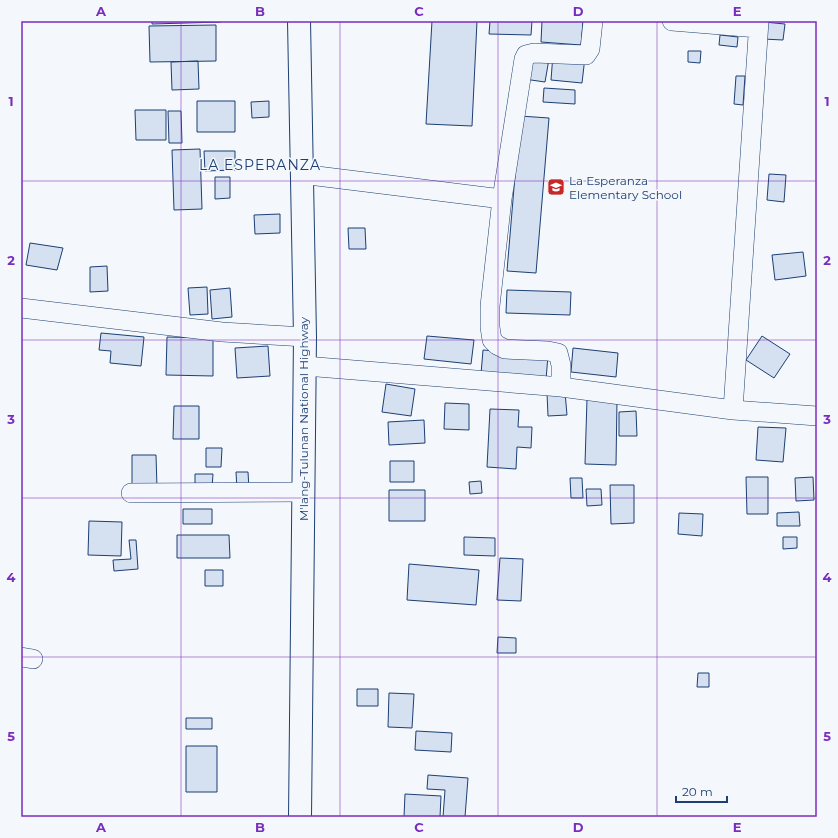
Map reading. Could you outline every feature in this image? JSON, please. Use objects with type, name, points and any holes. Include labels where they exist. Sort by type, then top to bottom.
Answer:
[{"type":"highway","name":"M'lang-Tulunan National Highway","points":[[299,21],[305,337],[300,817]]},
{"type":"street","points":[[561,387],[561,365],[558,353],[548,351],[505,349],[497,345],[492,340],[490,327],[490,306],[502,200],[524,59],[526,55],[534,53],[586,55],[590,49],[593,21]]},
{"type":"street","points":[[672,21],[758,25],[733,410]]},
{"type":"street","points":[[301,174],[502,200]]},
{"type":"street","points":[[21,308],[222,332],[305,337]]},
{"type":"street","points":[[305,366],[561,387],[733,410],[817,416]]},
{"type":"street","points":[[131,493],[303,492]]},
{"type":"building","points":[[152,21],[221,21],[221,22],[152,24]]},
{"type":"building","points":[[432,21],[477,21],[472,126],[426,124]]},
{"type":"building","points":[[490,21],[532,21],[531,35],[489,34]]},
{"type":"building","points":[[542,21],[583,21],[581,45],[541,42]]},
{"type":"building","points":[[764,22],[785,24],[783,40],[763,39]]},
{"type":"building","points":[[216,25],[216,61],[150,62],[149,26]]},
{"type":"building","points":[[720,35],[738,37],[737,47],[719,45]]},
{"type":"building","points":[[688,51],[701,51],[700,63],[688,62]]},
{"type":"building","points":[[553,54],[585,57],[582,83],[551,80]]},
{"type":"building","points":[[528,56],[549,59],[545,82],[524,79]]},
{"type":"building","points":[[198,61],[199,89],[172,90],[171,62]]},
{"type":"building","points":[[736,76],[745,76],[743,105],[734,104]]},
{"type":"building","points":[[544,88],[575,90],[575,104],[543,102]]},
{"type":"building","points":[[197,101],[235,101],[235,132],[197,132]]},
{"type":"building","points":[[269,101],[269,117],[252,118],[251,102]]},
{"type":"building","points":[[135,110],[166,110],[166,140],[136,140]]},
{"type":"building","points":[[168,111],[181,111],[182,143],[169,143]]},
{"type":"building","points":[[520,116],[549,118],[536,273],[507,271]]},
{"type":"building","points":[[200,149],[202,209],[174,210],[172,150]]},
{"type":"building","points":[[204,151],[235,151],[235,170],[205,171]]},
{"type":"building","points":[[769,174],[786,175],[784,202],[767,200]]},
{"type":"building","points":[[215,177],[230,177],[230,198],[215,199]]},
{"type":"building","points":[[280,214],[280,233],[255,234],[254,215]]},
{"type":"building","points":[[348,228],[365,228],[366,249],[349,249]]},
{"type":"building","points":[[30,243],[63,248],[57,270],[26,265]]},
{"type":"building","points":[[803,252],[806,276],[775,280],[772,255]]},
{"type":"building","points":[[107,266],[108,291],[90,292],[90,267]]},
{"type":"building","points":[[207,287],[208,314],[190,315],[188,288]]},
{"type":"building","points":[[230,288],[232,317],[212,319],[210,290]]},
{"type":"building","points":[[507,290],[571,292],[570,315],[506,313]]},
{"type":"building","points":[[101,333],[144,337],[141,366],[110,363],[111,351],[99,350]]},
{"type":"building","points":[[427,336],[474,340],[471,364],[424,359]]},
{"type":"building","points":[[762,336],[790,354],[774,378],[746,360]]},
{"type":"building","points":[[167,337],[213,338],[213,376],[166,375]]},
{"type":"building","points":[[268,346],[270,376],[237,378],[235,348]]},
{"type":"building","points":[[573,348],[618,353],[616,377],[571,372]]},
{"type":"building","points":[[483,350],[548,355],[546,380],[481,374]]},
{"type":"building","points":[[386,384],[415,389],[411,416],[382,412]]},
{"type":"building","points":[[565,392],[567,415],[548,416],[547,393]]},
{"type":"building","points":[[587,399],[617,400],[616,465],[585,464]]},
{"type":"building","points":[[445,403],[469,404],[469,430],[444,429]]},
{"type":"building","points":[[174,406],[199,406],[199,439],[173,439]]},
{"type":"building","points":[[490,409],[519,410],[518,427],[532,427],[531,448],[517,447],[516,469],[487,467]]},
{"type":"building","points":[[636,411],[637,436],[619,436],[619,412]]},
{"type":"building","points":[[424,420],[425,443],[389,445],[388,422]]},
{"type":"building","points":[[758,427],[786,428],[783,462],[756,460]]},
{"type":"building","points":[[206,448],[222,448],[221,467],[206,467]]},
{"type":"building","points":[[132,455],[156,455],[157,488],[132,488]]},
{"type":"building","points":[[390,461],[414,461],[414,482],[390,482]]},
{"type":"building","points":[[236,472],[248,472],[249,489],[237,490]]},
{"type":"building","points":[[195,474],[213,474],[212,488],[195,488]]},
{"type":"building","points":[[746,477],[768,477],[768,514],[747,514]]},
{"type":"building","points":[[813,477],[814,500],[796,501],[795,478]]},
{"type":"building","points":[[570,478],[582,478],[583,498],[571,498]]},
{"type":"building","points":[[481,481],[482,493],[470,494],[469,482]]},
{"type":"building","points":[[610,485],[634,485],[634,523],[611,524]]},
{"type":"building","points":[[586,489],[601,489],[602,505],[587,506]]},
{"type":"building","points":[[389,490],[425,490],[425,521],[389,521]]},
{"type":"building","points":[[183,509],[212,509],[212,524],[183,524]]},
{"type":"building","points":[[799,512],[800,526],[777,526],[777,513]]},
{"type":"building","points":[[679,513],[703,514],[702,536],[678,534]]},
{"type":"building","points":[[89,521],[122,522],[121,556],[88,555]]},
{"type":"building","points":[[177,535],[229,535],[230,558],[177,558]]},
{"type":"building","points":[[464,537],[495,538],[495,556],[464,555]]},
{"type":"building","points":[[783,537],[797,537],[797,548],[783,549]]},
{"type":"building","points":[[129,540],[136,540],[138,569],[114,571],[113,560],[131,559]]},
{"type":"building","points":[[500,558],[523,559],[521,601],[497,600]]},
{"type":"building","points":[[409,564],[479,570],[476,605],[407,600]]},
{"type":"building","points":[[205,570],[223,570],[223,586],[205,586]]},
{"type":"building","points":[[498,637],[516,638],[516,653],[497,653]]},
{"type":"building","points":[[698,673],[709,673],[709,687],[697,687]]},
{"type":"building","points":[[357,689],[378,689],[378,706],[357,706]]},
{"type":"building","points":[[389,693],[414,694],[412,728],[388,727]]},
{"type":"building","points":[[186,718],[212,718],[212,729],[186,729]]},
{"type":"building","points":[[416,731],[452,733],[451,752],[415,750]]},
{"type":"building","points":[[186,746],[217,746],[217,792],[186,792]]},
{"type":"building","points":[[428,775],[468,778],[465,817],[443,817],[445,790],[427,789]]},
{"type":"building","points":[[405,794],[441,796],[440,817],[404,817]]},
{"type":"place","name":"La Esperanza Elementary School","points":[[556,187]]},
{"type":"district","name":"LA ESPERANZA","points":[[260,165]]}]
